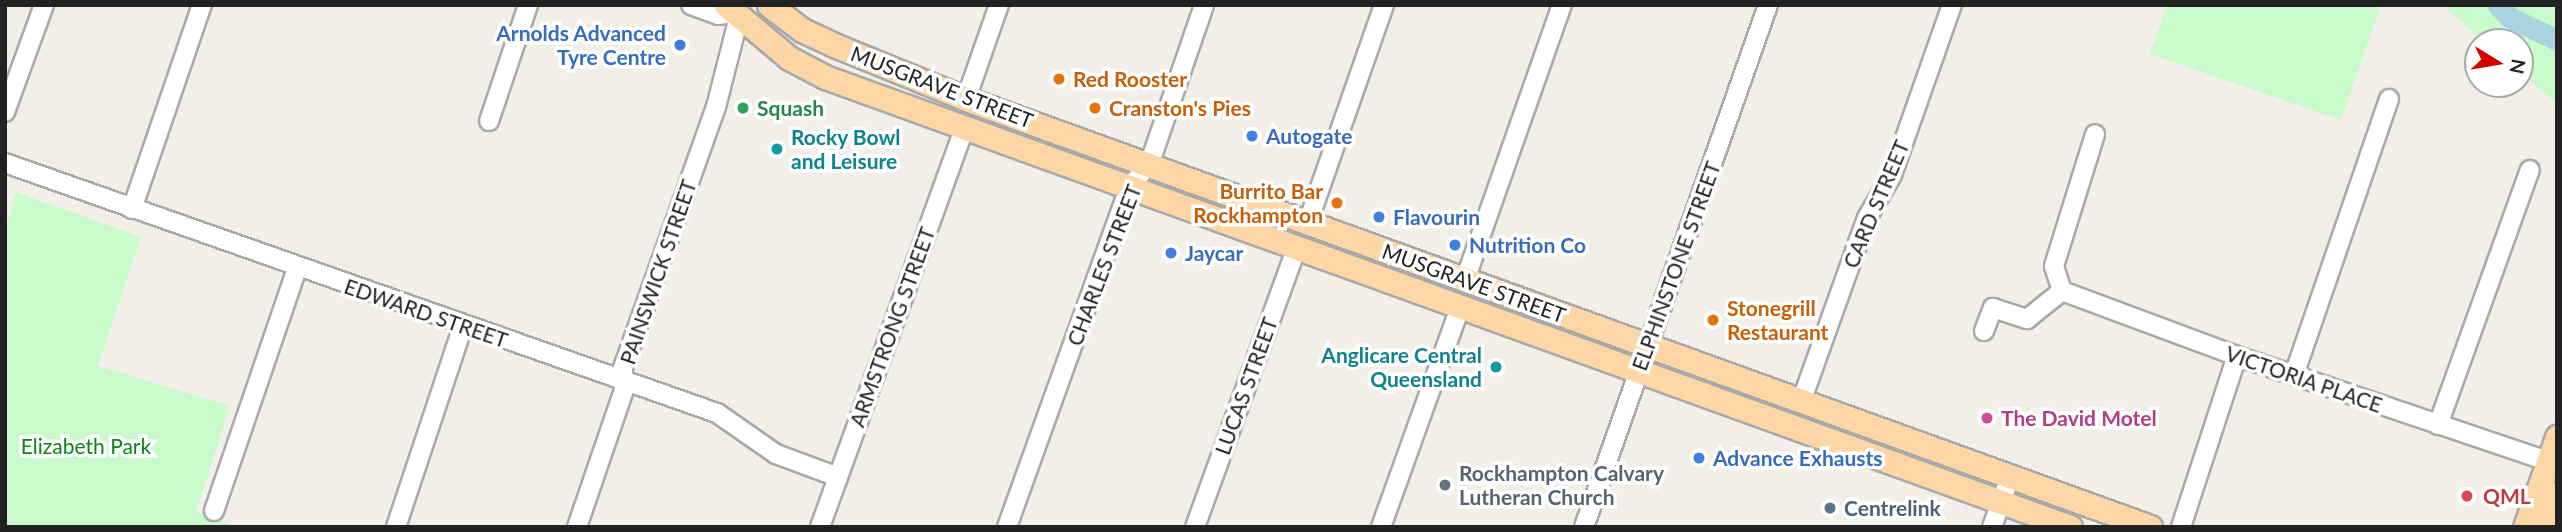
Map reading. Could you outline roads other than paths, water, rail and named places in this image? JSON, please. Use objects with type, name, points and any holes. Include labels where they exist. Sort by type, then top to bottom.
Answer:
[{"type":"main road","name":"MUSGRAVE STREET","points":[[769,5],[802,30],[966,99],[2150,527]]},
{"type":"main road","name":"MUSGRAVE STREET","points":[[733,12],[789,58],[825,77],[2070,527]]},
{"type":"main road","points":[[2525,527],[2557,438]]},
{"type":"main road","points":[[2546,527],[2557,494]]},
{"type":"street","points":[[5,112],[44,5]]},
{"type":"street","points":[[132,209],[202,5]]},
{"type":"street","points":[[489,121],[528,5]]},
{"type":"street","points":[[691,5],[718,15],[733,12]]},
{"type":"street","points":[[966,99],[999,5]]},
{"type":"street","name":"CHARLES STREET","points":[[1007,527],[1130,186],[1149,165],[1203,5]]},
{"type":"street","points":[[1308,222],[1384,5]]},
{"type":"street","points":[[1465,280],[1562,5]]},
{"type":"street","name":"ELPHINSTONE STREET","points":[[1584,527],[1768,5]]},
{"type":"street","name":"CARD STREET","points":[[1801,402],[1867,218],[1892,176],[1952,5]]},
{"type":"street","name":"PAINSWICK STREET","points":[[578,527],[624,390],[623,368],[716,107],[733,12]]},
{"type":"street","points":[[2294,375],[2389,99]]},
{"type":"street","name":"ARMSTRONG STREET","points":[[820,527],[965,127]]},
{"type":"street","points":[[1984,331],[1993,308],[2027,319],[2062,291],[2054,266],[2095,134]]},
{"type":"street","name":"EDWARD STREET","points":[[5,163],[297,269],[717,413],[776,454],[838,477]]},
{"type":"street","points":[[2438,425],[2530,170]]},
{"type":"street","name":"LUCAS STREET","points":[[1195,527],[1297,246]]},
{"type":"street","points":[[214,511],[297,269]]},
{"type":"street","name":"VICTORIA PLACE","points":[[2062,291],[2237,356],[2548,461]]},
{"type":"street","points":[[1381,527],[1461,305]]},
{"type":"street","points":[[396,527],[463,326]]},
{"type":"street","points":[[2181,527],[2237,356]]},
{"type":"street","points":[[1992,527],[2010,477]]},
{"type":"waterway","points":[[2498,5],[2509,17],[2557,40]]},
{"type":"place","name":"Arnolds Advanced Tyre Centre","points":[[680,45]]},
{"type":"place","name":"Red Rooster","points":[[1059,79]]},
{"type":"place","name":"Squash","points":[[743,108]]},
{"type":"place","name":"Cranston's Pies","points":[[1095,108]]},
{"type":"place","name":"Autogate","points":[[1252,136]]},
{"type":"place","name":"Rocky Bowl and Leisure","points":[[777,149]]},
{"type":"place","name":"Burrito Bar Rockhampton","points":[[1337,203]]},
{"type":"place","name":"Flavourin","points":[[1379,217]]},
{"type":"place","name":"Nutrition Co","points":[[1455,245]]},
{"type":"place","name":"Jaycar","points":[[1171,253]]},
{"type":"place","name":"Stonegrill Restaurant","points":[[1713,320]]},
{"type":"place","name":"Anglicare Central Queensland","points":[[1496,367]]},
{"type":"place","name":"The David Motel","points":[[1987,418]]},
{"type":"place","name":"Advance Exhausts","points":[[1699,458]]},
{"type":"place","name":"Rockhampton Calvary Lutheran Church","points":[[1445,485]]},
{"type":"place","name":"QML","points":[[2467,496]]},
{"type":"place","name":"Centrelink","points":[[1830,508]]},
{"type":"park label","name":"Elizabeth Park","points":[[86,446]]}]
